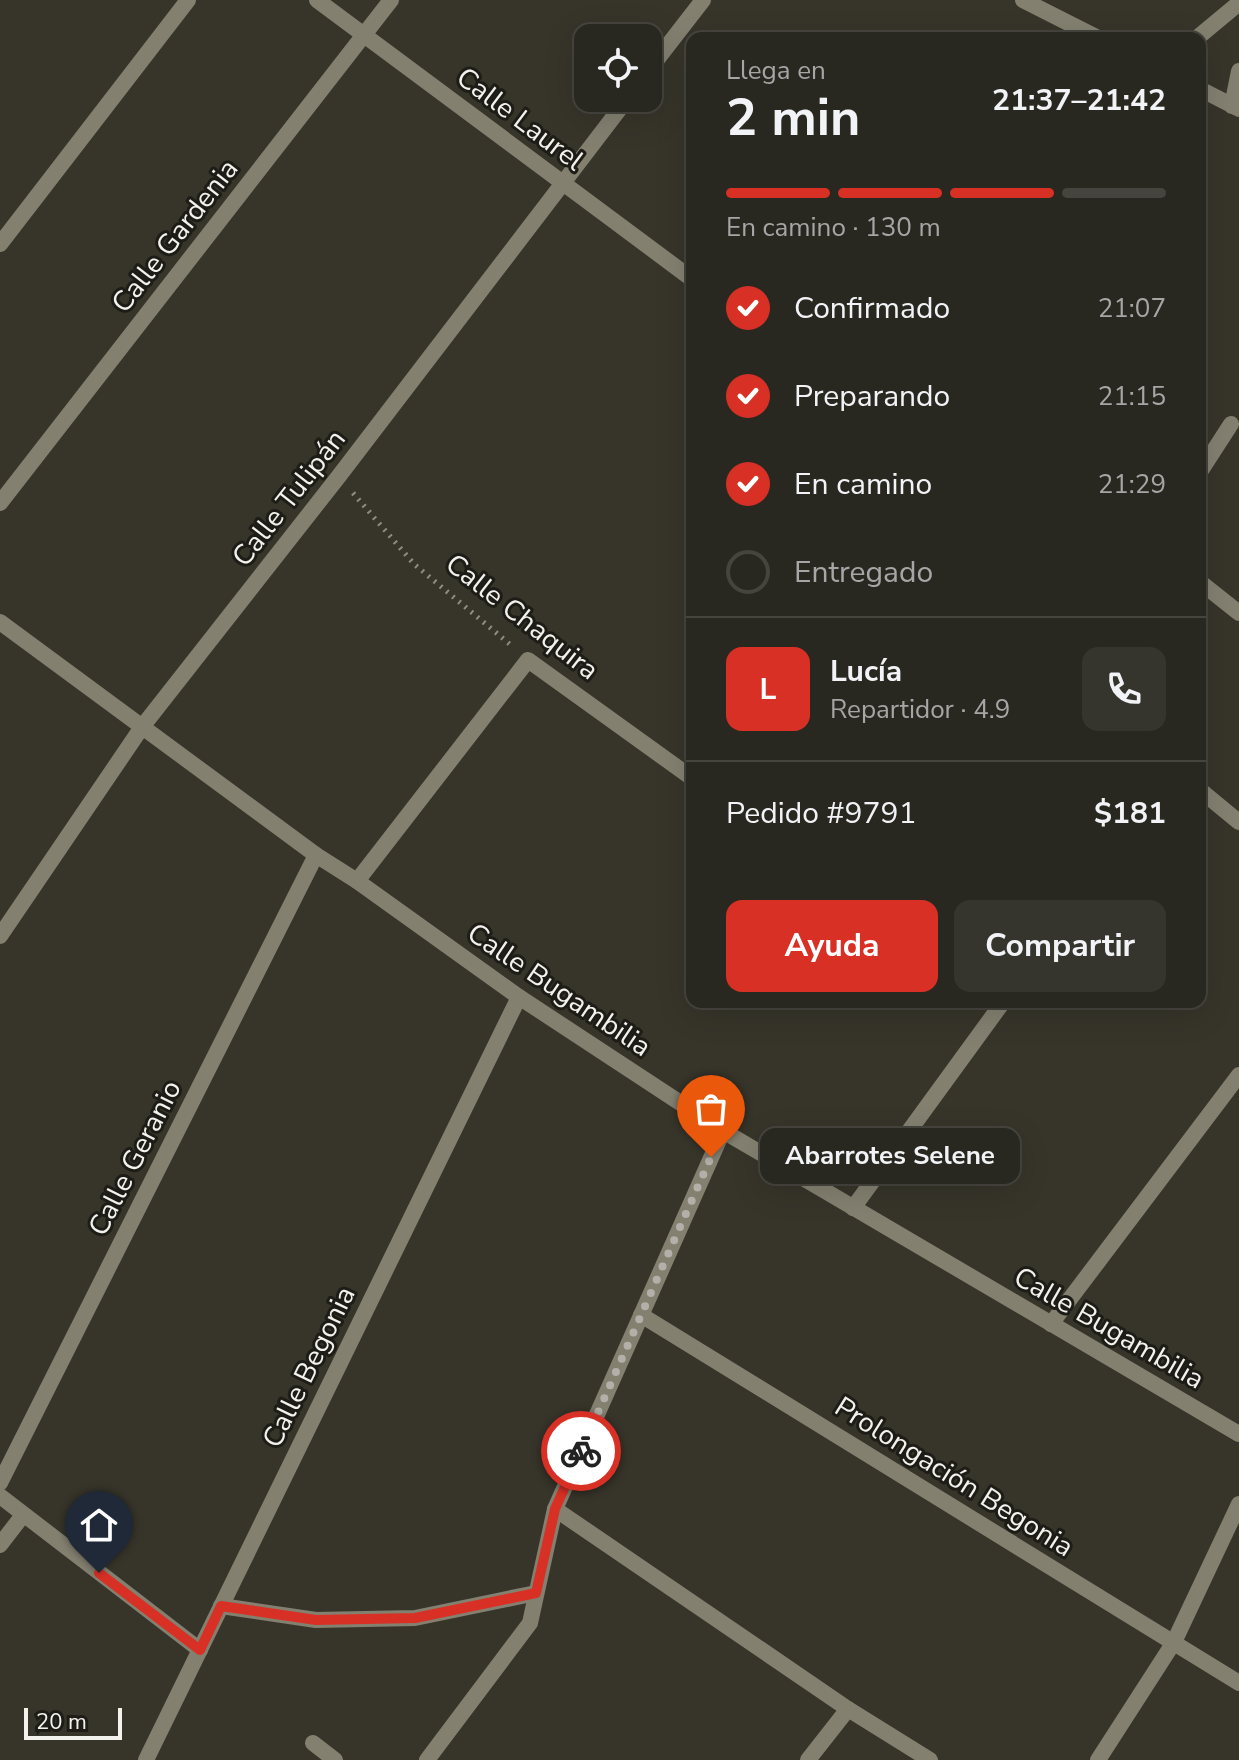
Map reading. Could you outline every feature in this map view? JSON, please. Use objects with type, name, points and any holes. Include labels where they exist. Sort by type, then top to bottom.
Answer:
[{"type":"street","points":[[0,244],[188,0]]},
{"type":"street","name":"Calle Laurel","points":[[317,0],[686,275]]},
{"type":"street","name":"Calle Gardenia","points":[[0,503],[391,0]]},
{"type":"street","points":[[662,53],[703,0]]},
{"type":"street","points":[[1023,0],[1086,32]]},
{"type":"street","points":[[1204,32],[1239,3]]},
{"type":"street","points":[[1206,92],[1235,107],[1239,71]]},
{"type":"street","name":"Calle Tulipán","points":[[0,936],[142,727],[617,112]]},
{"type":"street","points":[[1206,463],[1231,424]]},
{"type":"street","points":[[1206,587],[1239,613]]},
{"type":"street","name":"Calle Bugambilia","points":[[0,622],[316,855],[519,997],[723,1131],[1239,1434]]},
{"type":"street","points":[[357,881],[528,660]]},
{"type":"street","name":"Calle Chaquira","points":[[528,660],[686,774]]},
{"type":"street","points":[[1206,795],[1239,822]]},
{"type":"street","name":"Calle Geranio","points":[[0,1483],[316,855]]},
{"type":"street","name":"Calle Begonia","points":[[146,1760],[519,997]]},
{"type":"street","points":[[853,1208],[999,1008]]},
{"type":"street","points":[[1051,1324],[1239,1075]]},
{"type":"street","points":[[427,1760],[530,1623],[555,1509],[723,1131]]},
{"type":"street","name":"Prolongación Begonia","points":[[641,1315],[1239,1683]]},
{"type":"street","points":[[0,1496],[200,1650]]},
{"type":"street","points":[[1098,1760],[1174,1642],[1239,1504]]},
{"type":"street","points":[[555,1509],[848,1709],[930,1760]]},
{"type":"street","points":[[0,1545],[23,1515]]},
{"type":"street","points":[[221,1606],[316,1620],[415,1618],[536,1593]]},
{"type":"street","points":[[808,1760],[848,1709]]},
{"type":"street","points":[[313,1743],[335,1760]]},
{"type":"path","name":"Calle Chaquira","points":[[339,476],[414,564],[528,660]]},
{"type":"way so far","points":[[581,1451],[711,1157]]},
{"type":"place","name":"Abarrotes Selene","points":[[711,1157]]},
{"type":"route","points":[[99,1573],[200,1650],[221,1606],[316,1620],[415,1618],[536,1593],[555,1509],[581,1451]]}]
